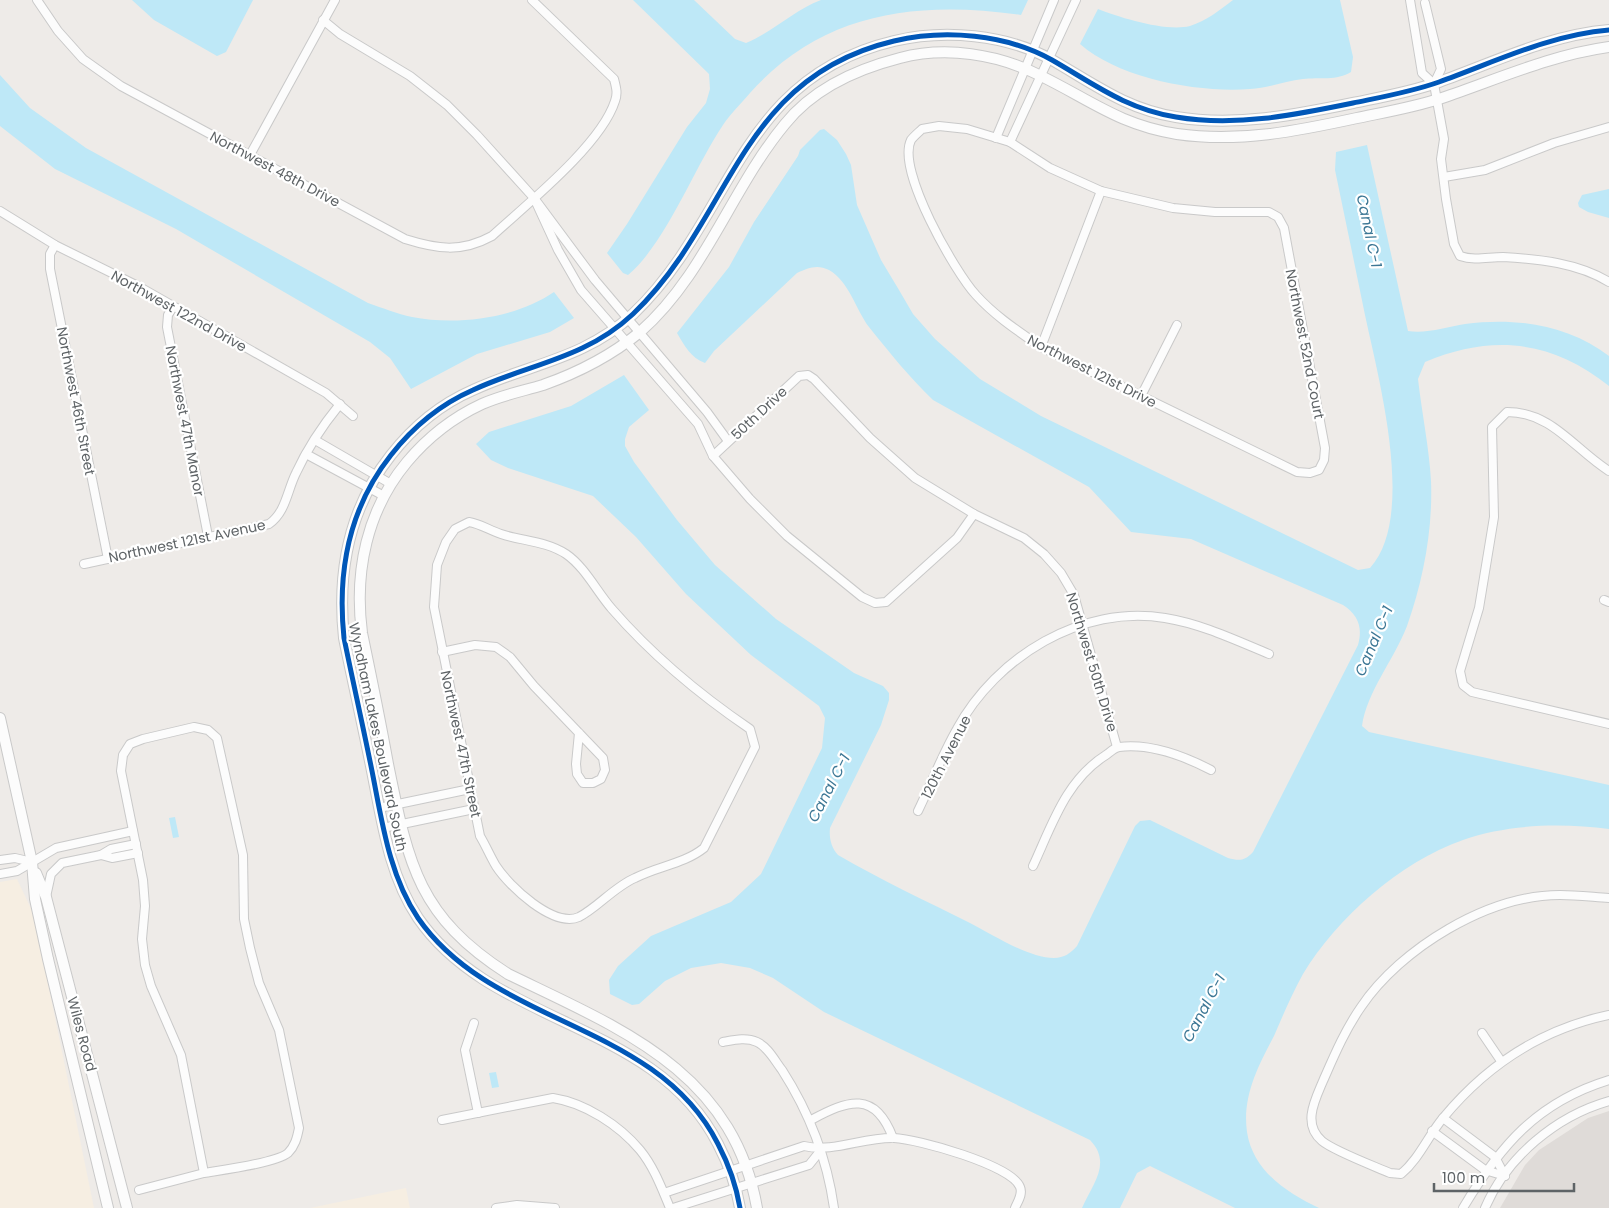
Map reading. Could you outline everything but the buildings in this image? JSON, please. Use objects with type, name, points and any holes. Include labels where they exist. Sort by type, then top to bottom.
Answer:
[{"type":"street","name":"Northwest 48th Drive","points":[[37,0],[58,31],[83,59],[121,86],[405,239],[432,248],[477,244],[492,236],[591,143],[615,102],[617,89],[614,79],[532,0]]},
{"type":"street","points":[[250,155],[335,0]]},
{"type":"street","points":[[1041,348],[1101,191],[1050,168],[1010,142],[996,138],[1054,0]]},
{"type":"street","points":[[1010,142],[1076,0]]},
{"type":"street","points":[[1434,84],[1441,69],[1428,1],[1411,2],[1422,73],[1434,84],[1438,100],[1444,139],[1441,159],[1454,244],[1460,256],[1471,260],[1500,257],[1533,259],[1575,267],[1609,282]]},
{"type":"street","points":[[323,20],[340,34],[410,76],[447,104],[534,198],[595,280],[708,412],[728,442]]},
{"type":"street","name":"Wyndham Lakes Boulevard South","points":[[740,1208],[737,1188],[731,1170],[715,1138],[694,1107],[681,1092],[646,1063],[622,1049],[510,996],[473,973],[443,948],[418,918],[404,891],[391,860],[383,828],[344,638],[340,593],[345,556],[356,516],[368,487],[376,474],[413,429],[446,404],[488,383],[561,359],[614,329],[629,318],[676,264],[749,143],[766,119],[787,96],[807,80],[835,63],[870,48],[920,36],[954,35],[976,37],[1032,51],[1050,59],[1089,85],[1132,104],[1178,117],[1228,121],[1314,111],[1398,94],[1434,84],[1563,36],[1609,30]]},
{"type":"street","name":"Wyndham Lakes Boulevard South","points":[[757,1208],[753,1182],[747,1165],[718,1113],[691,1081],[632,1035],[508,974],[476,952],[443,920],[424,892],[410,862],[396,804],[358,606],[362,559],[374,519],[384,496],[405,464],[423,444],[441,429],[470,410],[501,397],[570,375],[594,363],[640,331],[677,292],[698,262],[764,153],[787,122],[830,86],[880,64],[903,57],[932,53],[956,52],[986,56],[1042,76],[1107,114],[1142,127],[1205,137],[1243,138],[1267,136],[1438,100],[1545,61],[1609,47]]},
{"type":"street","name":"Northwest 121st Drive","points":[[996,138],[967,129],[940,126],[922,129],[911,141],[910,159],[919,196],[933,228],[954,264],[975,294],[1004,322],[1041,348],[1298,472],[1310,473],[1319,470]]},
{"type":"street","points":[[1444,177],[1485,170],[1554,143],[1609,127]]},
{"type":"street","name":"Northwest 52nd Court","points":[[1101,191],[1173,208],[1215,212],[1263,211],[1278,217],[1284,228],[1325,448],[1324,460],[1319,470]]},
{"type":"street","points":[[534,198],[558,250],[581,290],[698,424],[713,456],[750,500],[787,536],[862,597],[875,603],[886,602],[957,538],[974,514]]},
{"type":"street","name":"Northwest 122nd Drive","points":[[0,211],[55,245],[138,286],[326,393],[353,416]]},
{"type":"street","name":"Northwest 46th Street","points":[[55,245],[50,254],[50,269],[108,559]]},
{"type":"street","name":"Northwest 47th Manor","points":[[173,307],[168,315],[167,327],[208,536]]},
{"type":"street","points":[[1141,396],[1177,325]]},
{"type":"street","name":"50th Drive","points":[[713,456],[786,386],[799,376],[808,375]]},
{"type":"street","name":"Northwest 50th Drive","points":[[808,375],[870,438],[915,478],[974,514],[1024,538],[1044,554],[1061,573],[1074,595],[1117,747]]},
{"type":"street","name":"Northwest 121st Avenue","points":[[84,564],[269,524],[276,519],[306,454],[340,404]]},
{"type":"street","points":[[1609,471],[1592,460],[1552,424],[1535,416],[1507,412],[1498,418],[1492,427],[1494,516],[1488,561],[1479,608],[1460,671],[1462,685],[1478,693],[1609,724]]},
{"type":"street","points":[[315,440],[391,484]]},
{"type":"street","points":[[306,454],[384,496]]},
{"type":"street","name":"Northwest 47th Street","points":[[469,522],[483,524],[499,533],[549,545],[567,554],[583,571],[612,609],[650,648],[693,687],[750,729],[754,737],[754,746],[704,848],[694,856],[634,878],[612,891],[580,916],[571,919],[561,918],[541,909],[516,890],[497,866],[484,843],[474,810],[442,652],[434,607],[437,565],[446,542],[456,529],[469,522]]},
{"type":"street","name":"120th Avenue","points":[[918,811],[957,728],[990,683],[1031,650],[1083,624],[1121,617],[1163,618],[1195,625],[1268,654]]},
{"type":"street","points":[[442,652],[475,645],[496,647],[510,657],[603,758],[606,770],[602,779],[592,783],[583,783],[577,774],[579,733]]},
{"type":"street","name":"Wiles Road","points":[[0,718],[32,862],[35,899],[48,959],[108,1208]]},
{"type":"street","points":[[138,1190],[204,1173],[274,1159],[287,1154],[296,1143],[299,1128],[279,1030],[259,983],[246,929],[243,855],[225,764],[217,738],[208,730],[194,727],[130,744],[123,755],[121,771],[138,853],[144,897],[142,939],[145,965],[151,986],[181,1055],[204,1173]]},
{"type":"street","points":[[1032,866],[1064,797],[1080,776],[1096,761],[1117,747],[1154,749],[1185,757],[1211,770]]},
{"type":"street","points":[[379,808],[470,789]]},
{"type":"street","points":[[383,828],[474,810]]},
{"type":"street","points":[[0,874],[17,870],[56,848],[133,831]]},
{"type":"street","points":[[113,835],[116,848]]},
{"type":"street","points":[[46,897],[51,874],[57,866],[67,861],[101,855],[116,848],[136,844]]},
{"type":"street","points":[[101,855],[112,858],[138,853]]},
{"type":"street","points":[[0,860],[15,858],[32,862]]},
{"type":"street","name":"Wiles Road","points":[[32,862],[46,897],[127,1208]]},
{"type":"street","points":[[1609,898],[1558,894],[1509,903],[1467,919],[1432,937],[1395,967],[1361,1006],[1334,1056],[1311,1109],[1312,1124],[1321,1140],[1390,1173],[1402,1174],[1410,1167],[1432,1131],[1443,1118],[1477,1082],[1501,1061],[1556,1032],[1609,1015]]},
{"type":"street","points":[[474,1024],[465,1050],[478,1113]]},
{"type":"street","points":[[1482,1033],[1501,1061]]},
{"type":"street","points":[[723,1042],[748,1039],[759,1043],[773,1057],[811,1120],[821,1150],[834,1208]]},
{"type":"street","points":[[1463,1208],[1485,1170],[1495,1157],[1536,1117],[1580,1091],[1609,1080]]},
{"type":"street","points":[[442,1120],[553,1098],[568,1100],[600,1117],[640,1150],[672,1208],[809,1165],[821,1150]]},
{"type":"street","points":[[1484,1208],[1521,1154],[1538,1138],[1583,1110],[1609,1101]]},
{"type":"street","points":[[811,1120],[848,1102],[863,1103],[877,1110],[886,1121],[893,1138]]},
{"type":"street","points":[[1443,1118],[1495,1157],[1505,1176]]},
{"type":"street","points":[[1447,1142],[1457,1129]]},
{"type":"street","points":[[1432,1131],[1485,1170],[1505,1176]]},
{"type":"street","points":[[664,1193],[804,1146],[821,1150],[893,1138],[919,1141],[975,1159],[1014,1178],[1020,1186],[1021,1196],[1015,1208]]},
{"type":"street","points":[[496,1208],[517,1205],[555,1208]]},
{"type":"shaded area","points":[[17,879],[34,915],[94,1208],[0,1208],[0,882]]},
{"type":"shaded area","points":[[1609,1111],[1609,1208],[1500,1208],[1525,1165],[1539,1150],[1588,1118]]},
{"type":"shaded area","points":[[406,1188],[410,1208],[310,1208]]},
{"type":"water","points":[[132,0],[253,0],[226,52],[217,56],[154,20]]},
{"type":"water","points":[[633,0],[694,0],[735,39],[746,43],[802,9],[821,0],[1028,0],[1021,15],[945,9],[909,12],[874,18],[840,29],[808,45],[778,66],[729,117],[712,142],[655,244],[628,275],[623,273],[607,253],[687,127],[706,103],[710,89],[709,74]]},
{"type":"water","points":[[1233,0],[1340,0],[1353,57],[1351,72],[1340,77],[1303,79],[1257,88],[1208,89],[1184,86],[1138,75],[1097,56],[1080,44],[1098,9],[1156,26],[1180,27],[1190,26],[1202,21]]},
{"type":"water","points":[[0,75],[30,108],[86,148],[368,303],[412,317],[448,321],[467,320],[504,314],[539,301],[554,292],[574,318],[550,332],[477,354],[411,389],[390,358],[370,342],[176,229],[55,169],[0,126]]},
{"type":"water","name":"Canal C-1","points":[[824,129],[837,140],[846,154],[851,165],[857,205],[881,260],[913,314],[935,339],[980,379],[1041,416],[1358,570],[1370,568],[1384,545],[1391,516],[1392,482],[1385,409],[1335,170],[1336,152],[1367,145],[1408,331],[1429,331],[1484,322],[1522,323],[1559,330],[1593,345],[1609,356],[1609,386],[1566,359],[1521,346],[1498,345],[1474,347],[1425,362],[1418,379],[1431,481],[1429,537],[1418,591],[1407,626],[1369,700],[1362,726],[1369,732],[1609,785],[1609,829],[1573,826],[1517,828],[1480,835],[1439,850],[1416,862],[1372,894],[1333,933],[1317,953],[1303,974],[1257,1070],[1249,1094],[1246,1119],[1251,1146],[1256,1158],[1264,1169],[1284,1188],[1319,1208],[1235,1208],[1150,1166],[1137,1173],[1120,1208],[1082,1208],[1095,1182],[1100,1165],[1100,1157],[1090,1140],[824,1012],[773,978],[750,968],[721,963],[691,968],[665,981],[639,1004],[632,1005],[610,994],[609,980],[618,966],[651,936],[731,902],[761,874],[822,748],[825,718],[819,706],[751,655],[686,594],[636,537],[593,496],[508,468],[491,460],[476,444],[489,432],[571,406],[624,375],[649,410],[629,427],[625,446],[634,462],[677,520],[715,565],[776,619],[854,673],[883,686],[889,693],[889,700],[881,725],[830,828],[831,842],[838,855],[1011,945],[1044,957],[1064,956],[1077,946],[1135,826],[1140,821],[1150,820],[1228,858],[1235,860],[1250,855],[1358,645],[1360,633],[1358,622],[1356,617],[1343,605],[1191,539],[1131,532],[1089,487],[933,400],[908,374],[869,327],[842,281],[825,268],[809,268],[797,273],[714,351],[705,363],[692,354],[677,333],[729,267],[754,222],[798,156],[800,150],[820,130]]},
{"type":"water","points":[[1609,189],[1609,218],[1588,212],[1579,207],[1578,203],[1582,195]]},
{"type":"water","points":[[175,817],[179,837],[173,838],[169,818]]},
{"type":"water","points":[[496,1072],[499,1087],[492,1088],[489,1073]]},
{"type":"cycle path","points":[[740,1208],[729,1167],[722,1152],[690,1103],[656,1072],[616,1047],[488,982],[450,954],[418,918],[400,884],[383,828],[344,638],[342,613],[342,589],[349,541],[365,497],[391,455],[428,417],[450,402],[494,381],[576,351],[615,329],[633,314],[666,277],[694,236],[742,156],[769,119],[801,86],[842,59],[894,41],[913,37],[954,35],[995,39],[1034,51],[1111,95],[1141,108],[1176,117],[1220,121],[1287,115],[1418,89],[1544,43],[1565,37],[1609,30]]}]
